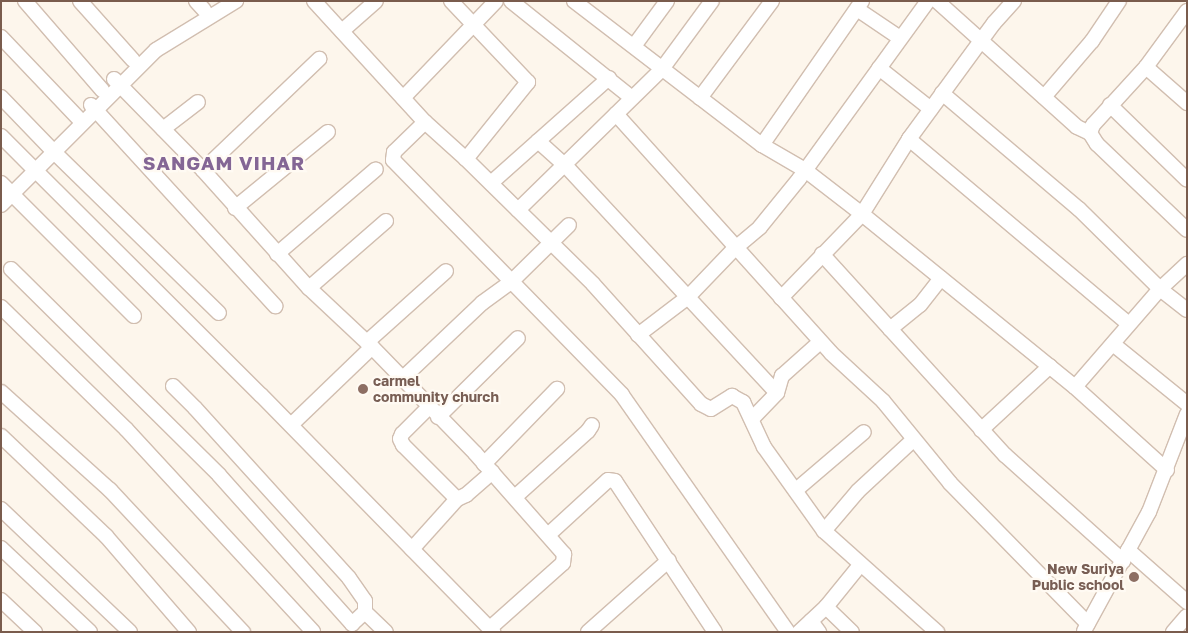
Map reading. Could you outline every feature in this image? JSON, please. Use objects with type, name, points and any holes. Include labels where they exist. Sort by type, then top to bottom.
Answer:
[{"type":"street","points":[[25,1],[102,90]]},
{"type":"street","points":[[80,1],[133,60]]},
{"type":"street","points":[[52,150],[79,119],[93,107],[102,90],[117,82],[133,60],[200,6],[218,1]]},
{"type":"street","points":[[1,205],[5,190],[52,150],[117,82],[156,50],[236,1]]},
{"type":"street","points":[[314,1],[425,122],[491,183],[593,284],[702,406],[711,409],[734,396],[743,402],[764,447],[824,532],[937,632]]},
{"type":"street","points":[[342,31],[376,1]]},
{"type":"street","points":[[451,1],[528,82],[466,159]]},
{"type":"street","points":[[403,98],[496,1]]},
{"type":"street","points":[[511,1],[632,98]]},
{"type":"street","points":[[574,1],[762,145],[805,170],[862,214],[1075,387],[1166,470]]},
{"type":"street","points":[[634,46],[667,1]]},
{"type":"street","points":[[518,210],[662,69],[712,1]]},
{"type":"street","points":[[700,98],[772,1]]},
{"type":"street","points":[[638,335],[688,297],[736,248],[760,227],[805,170],[928,1]]},
{"type":"street","points":[[937,1],[1077,127],[1090,133],[1097,144],[1187,230]]},
{"type":"street","points":[[781,298],[862,214],[909,139],[981,41],[1014,1]]},
{"type":"street","points":[[1044,97],[1092,41],[1119,1]]},
{"type":"street","points":[[762,145],[861,3],[900,38]]},
{"type":"street","points":[[1090,133],[1093,125],[1146,66],[1187,10]]},
{"type":"street","points":[[1,37],[79,119]]},
{"type":"street","points":[[203,170],[319,59]]},
{"type":"street","points":[[1146,66],[1187,103]]},
{"type":"street","points":[[879,68],[931,109]]},
{"type":"street","points":[[491,183],[609,78]]},
{"type":"street","points":[[1,136],[492,630],[565,562],[564,554],[515,497],[403,378],[370,344],[309,288],[235,208],[203,170],[117,82]]},
{"type":"street","points":[[942,94],[1079,208],[1160,289],[1187,310]]},
{"type":"street","points":[[1,97],[52,150],[219,313]]},
{"type":"street","points":[[163,129],[198,102]]},
{"type":"street","points":[[1110,106],[1187,180]]},
{"type":"street","points":[[93,107],[275,306]]},
{"type":"street","points":[[616,114],[820,342],[883,401],[950,483],[1086,628],[1149,512],[1187,414]]},
{"type":"street","points":[[425,122],[394,152],[393,160],[622,395],[788,632]]},
{"type":"street","points":[[235,208],[328,132]]},
{"type":"street","points":[[909,139],[1129,324]]},
{"type":"street","points":[[538,141],[565,165],[777,392]]},
{"type":"street","points":[[278,254],[376,169]]},
{"type":"street","points":[[5,190],[134,316]]},
{"type":"street","points":[[309,288],[386,221]]},
{"type":"street","points":[[403,378],[482,303],[511,282],[569,225]]},
{"type":"street","points":[[822,254],[981,430],[1060,506],[1187,602]]},
{"type":"street","points":[[1075,387],[1160,289],[1187,264]]},
{"type":"street","points":[[12,269],[219,475],[347,628],[365,612]]},
{"type":"street","points":[[291,426],[370,344],[446,271]]},
{"type":"street","points":[[890,329],[920,305],[941,278]]},
{"type":"street","points":[[1,307],[160,464],[313,632]]},
{"type":"street","points":[[458,499],[403,445],[400,439],[402,434],[434,412],[518,338]]},
{"type":"street","points":[[752,418],[777,392],[782,376],[820,342]]},
{"type":"street","points":[[1113,344],[1187,404]]},
{"type":"street","points":[[981,430],[1050,366]]},
{"type":"street","points":[[173,386],[349,578],[365,601],[365,612],[386,632]]},
{"type":"street","points":[[412,549],[458,499],[466,495],[557,389]]},
{"type":"street","points":[[1,392],[110,490],[243,632]]},
{"type":"street","points":[[515,497],[588,431],[592,425]]},
{"type":"street","points":[[796,490],[864,432]]},
{"type":"street","points":[[1,436],[106,536],[189,632]]},
{"type":"street","points":[[824,532],[858,491],[914,440]]},
{"type":"street","points":[[548,534],[608,480],[612,480],[624,492],[715,632]]},
{"type":"street","points":[[1,509],[130,632]]},
{"type":"street","points":[[1,548],[90,632]]},
{"type":"street","points":[[589,631],[669,560]]},
{"type":"street","points":[[799,632],[815,626],[826,607],[860,565]]},
{"type":"street","points":[[1,600],[35,632]]},
{"type":"street","points":[[826,607],[852,632]]},
{"type":"street","points":[[1173,632],[1187,616]]},
{"type":"place","name":"carmel community church","points":[[363,389]]},
{"type":"place","name":"New Suriya Public school","points":[[1134,577]]},
{"type":"district","name":"SANGAM VIHAR","points":[[224,163]]}]
